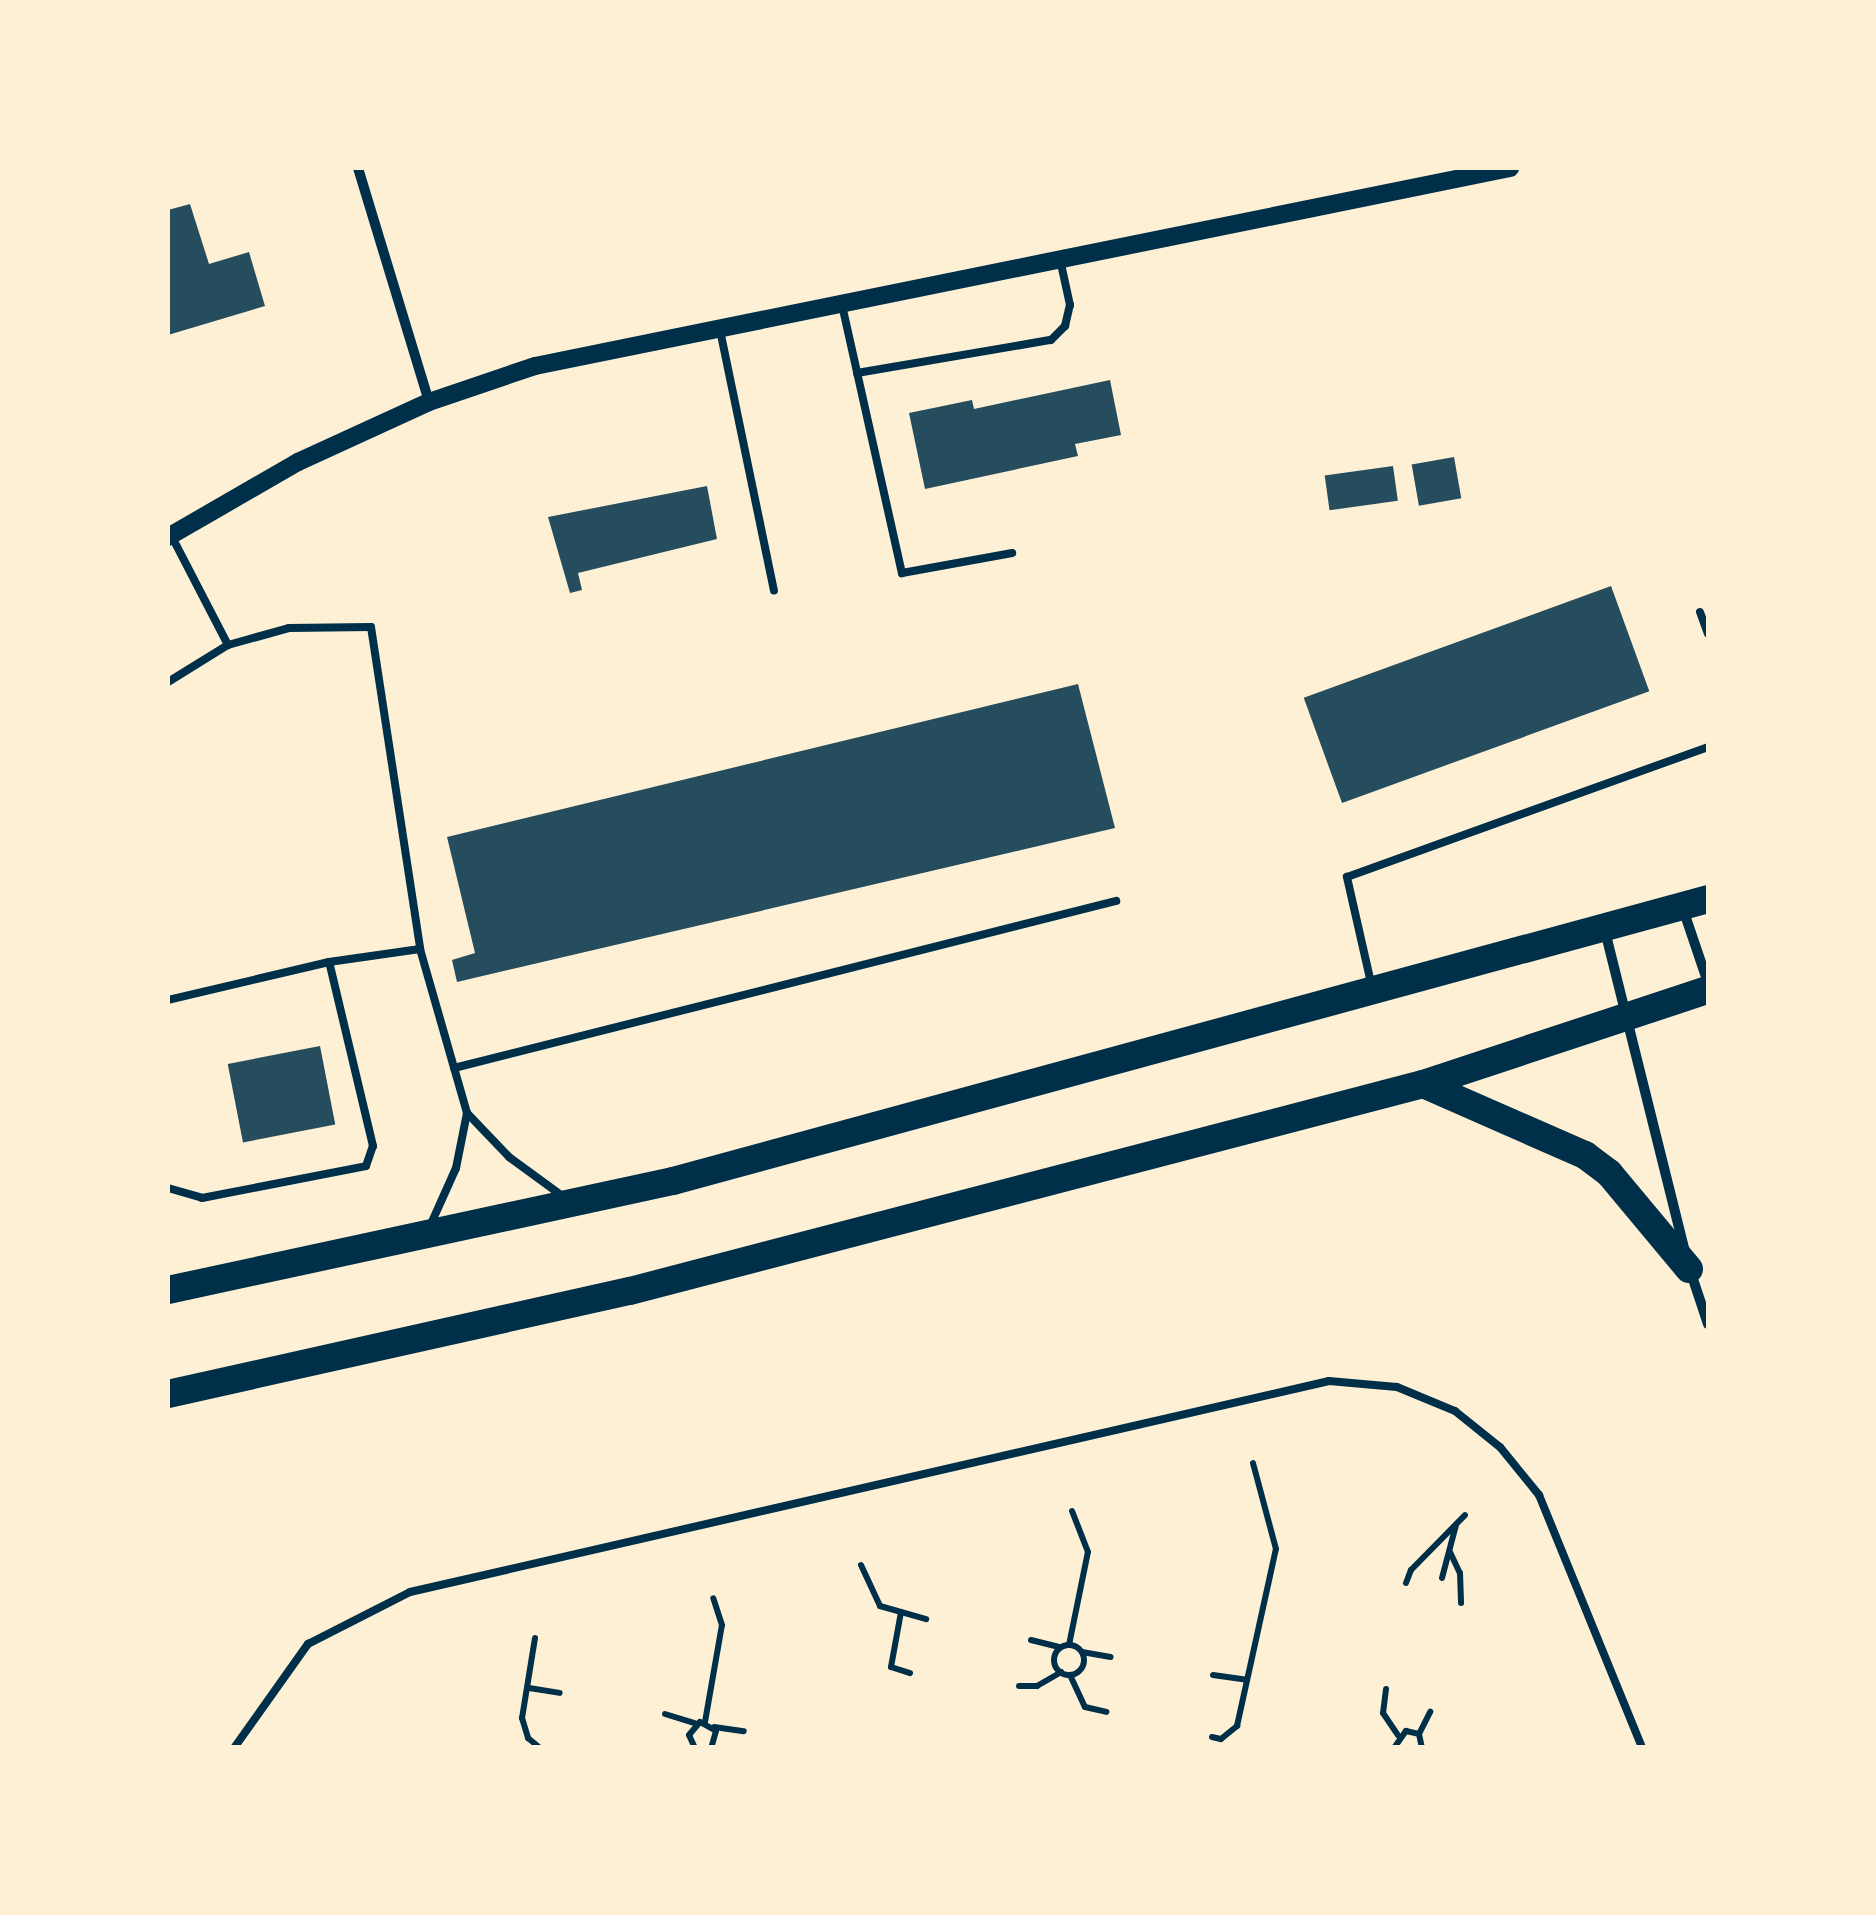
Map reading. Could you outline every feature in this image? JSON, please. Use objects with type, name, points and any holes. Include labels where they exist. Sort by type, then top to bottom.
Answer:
[{"type":"highway","points":[[168,1290],[574,1202],[1696,903]]},
{"type":"highway","points":[[168,1394],[630,1291],[1422,1084],[1708,987]]},
{"type":"highway","points":[[1422,1084],[1586,1155],[1608,1173],[1690,1269]]},
{"type":"street","points":[[358,168],[428,402]]},
{"type":"street","points":[[169,536],[298,462],[428,402],[535,366],[840,299],[1510,168]]},
{"type":"street","points":[[1696,903],[1708,987]]},
{"type":"street","points":[[1605,930],[1690,1269],[1708,1324]]},
{"type":"lane","points":[[857,373],[1051,340],[1066,326],[1070,305],[1059,255]]},
{"type":"lane","points":[[840,299],[902,573],[1012,553]]},
{"type":"lane","points":[[718,325],[774,590]]},
{"type":"lane","points":[[169,536],[228,645]]},
{"type":"lane","points":[[1700,612],[1708,634]]},
{"type":"lane","points":[[168,682],[228,645],[289,628],[371,627],[420,949],[467,1113],[456,1168],[426,1234]]},
{"type":"lane","points":[[1373,992],[1347,876],[1708,747]]},
{"type":"lane","points":[[454,1068],[1116,901]]},
{"type":"lane","points":[[168,1000],[330,962],[420,949]]},
{"type":"lane","points":[[168,1188],[202,1198],[366,1166],[374,1146],[330,962]]},
{"type":"lane","points":[[467,1113],[543,1186],[574,1202]]},
{"type":"lane","points":[[234,1748],[308,1644],[410,1592],[1329,1381],[1397,1387],[1455,1411],[1500,1446],[1540,1495],[1642,1748]]},
{"type":"path","points":[[1212,1737],[1221,1739],[1236,1726],[1276,1548],[1253,1463]]},
{"type":"path","points":[[1072,1511],[1088,1552],[1065,1646],[1054,1660],[1085,1707],[1106,1712]]},
{"type":"path","points":[[1406,1584],[1465,1515]]},
{"type":"path","points":[[1442,1578],[1456,1523]]},
{"type":"path","points":[[1449,1550],[1460,1573],[1460,1604]]},
{"type":"path","points":[[861,1565],[880,1606],[926,1619]]},
{"type":"path","points":[[694,1747],[689,1734],[701,1723],[722,1625],[713,1598]]},
{"type":"path","points":[[901,1612],[891,1668],[910,1673]]},
{"type":"path","points":[[536,1638],[522,1718],[528,1738],[540,1748]]},
{"type":"path","points":[[1031,1640],[1110,1656]]},
{"type":"path","points":[[1018,1686],[1037,1686],[1082,1666],[1082,1652]]},
{"type":"path","points":[[1213,1675],[1247,1680]]},
{"type":"path","points":[[529,1688],[560,1693]]},
{"type":"path","points":[[1386,1689],[1383,1712],[1398,1735]]},
{"type":"path","points":[[1422,1748],[1419,1734],[1430,1712]]},
{"type":"path","points":[[665,1714],[714,1727],[744,1730]]},
{"type":"path","points":[[711,1748],[714,1727]]},
{"type":"path","points":[[1398,1735],[1419,1734]]},
{"type":"path","points":[[1394,1748],[1398,1735]]},
{"type":"building","points":[[190,204],[209,264],[249,252],[265,306],[168,335],[168,210]]},
{"type":"building","points":[[1110,380],[1121,435],[1075,444],[1078,456],[925,489],[909,413],[972,400],[974,409]]},
{"type":"building","points":[[1454,457],[1461,498],[1419,506],[1412,464]]},
{"type":"building","points":[[1393,466],[1398,501],[1330,510],[1325,476]]},
{"type":"building","points":[[707,486],[717,539],[578,573],[582,590],[570,593],[548,517]]},
{"type":"building","points":[[1611,586],[1649,691],[1342,803],[1304,698]]},
{"type":"building","points":[[1078,684],[1115,828],[457,982],[452,960],[475,953],[447,837]]},
{"type":"building","points":[[320,1046],[335,1125],[243,1142],[228,1064]]}]
